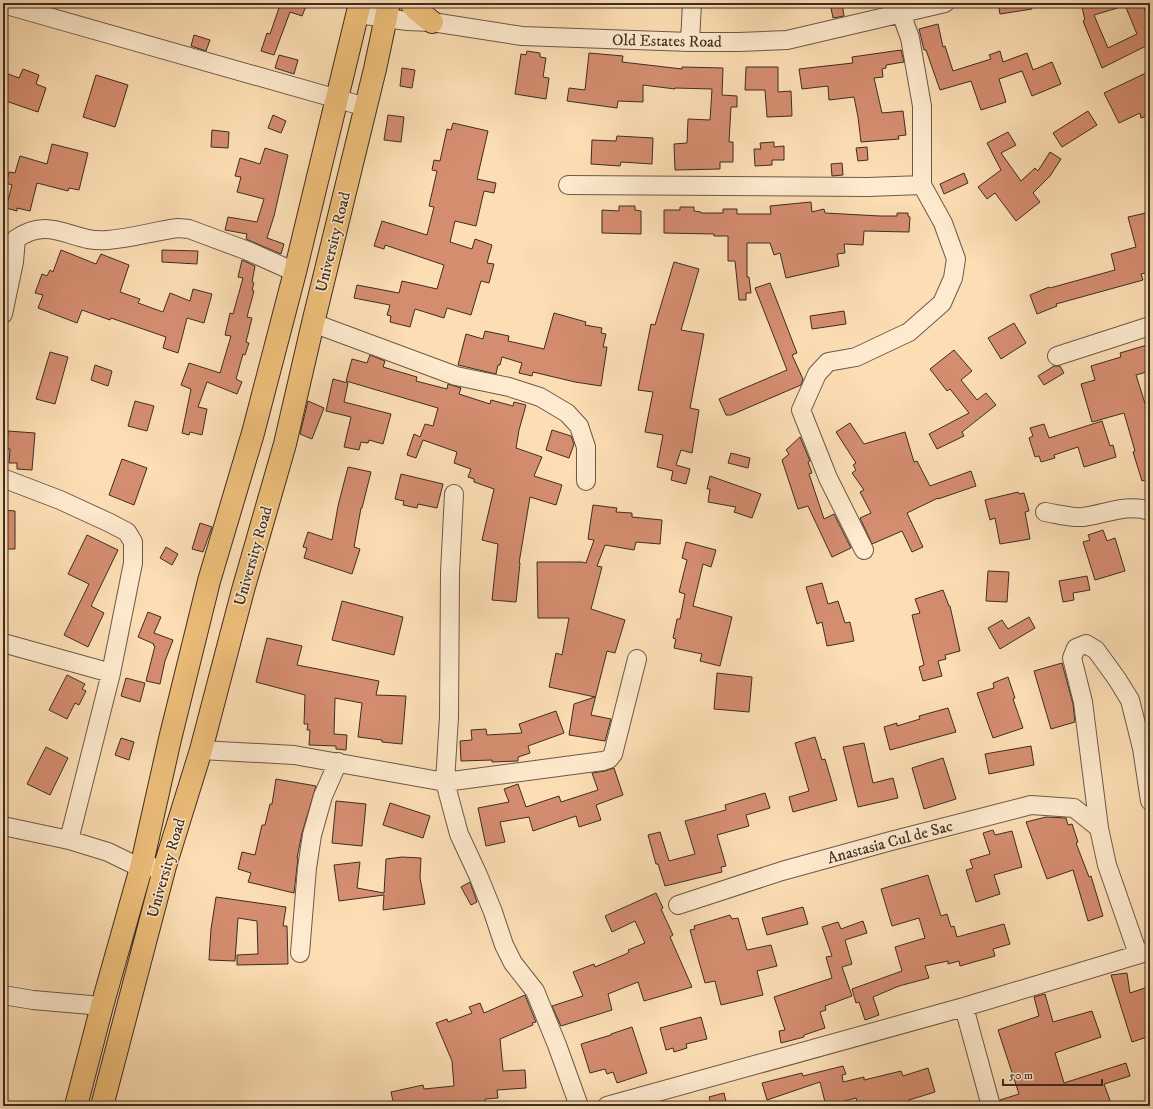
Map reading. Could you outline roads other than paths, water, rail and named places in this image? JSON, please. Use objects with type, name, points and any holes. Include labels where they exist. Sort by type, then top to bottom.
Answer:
[{"type":"highway","points":[[411,3],[432,22]]},
{"type":"highway","name":"University Road","points":[[76,1106],[102,1006],[141,868],[170,739],[209,581],[254,433],[359,8]]},
{"type":"highway","name":"University Road","points":[[102,1106],[165,866],[201,750],[243,590],[285,444],[312,323],[366,107],[387,11]]},
{"type":"street","points":[[690,42],[692,3]]},
{"type":"street","name":"Old Estates Road","points":[[359,8],[387,11],[407,21],[432,22],[522,36],[690,42],[787,40],[945,3]]},
{"type":"street","points":[[8,4],[366,107]]},
{"type":"street","points":[[864,550],[828,478],[801,410],[817,374],[828,362],[856,357],[909,332],[942,303],[953,278],[956,259],[943,222],[922,185],[922,106],[910,38],[901,13]]},
{"type":"street","points":[[568,185],[868,187],[922,185]]},
{"type":"street","points":[[3,314],[9,234],[46,228],[55,229],[93,240],[108,240],[178,228],[189,230],[248,251],[295,272]]},
{"type":"street","points":[[312,323],[456,376],[509,387],[540,397],[567,413],[579,426],[586,447],[586,481]]},
{"type":"street","points":[[1057,356],[1150,326]]},
{"type":"street","points":[[5,479],[60,500],[110,523],[127,532],[134,542],[133,563],[111,674],[69,840]]},
{"type":"street","points":[[454,494],[450,573],[449,717],[445,782],[459,834],[478,874],[504,945],[513,963],[535,991],[557,1045],[579,1106]]},
{"type":"street","points":[[1046,512],[1081,517],[1122,509],[1140,508],[1150,510]]},
{"type":"street","points":[[3,642],[111,674]]},
{"type":"street","points":[[608,1106],[641,1102],[1144,953],[1107,865],[1099,828],[1083,702],[1072,658],[1076,648],[1086,644],[1096,650],[1130,700],[1142,748],[1150,801]]},
{"type":"street","points":[[201,750],[294,755],[445,782],[603,761],[609,759],[613,754],[637,659]]},
{"type":"street","points":[[300,953],[307,868],[312,835],[323,796],[338,762]]},
{"type":"street","name":"Anastasia Cul de Sac","points":[[678,905],[790,869],[1031,805],[1074,808],[1099,828]]},
{"type":"street","points":[[3,826],[69,840],[108,852],[141,868],[165,866]]},
{"type":"street","points":[[3,995],[33,1000],[102,1006]]},
{"type":"street","points":[[964,1007],[991,1106]]}]
